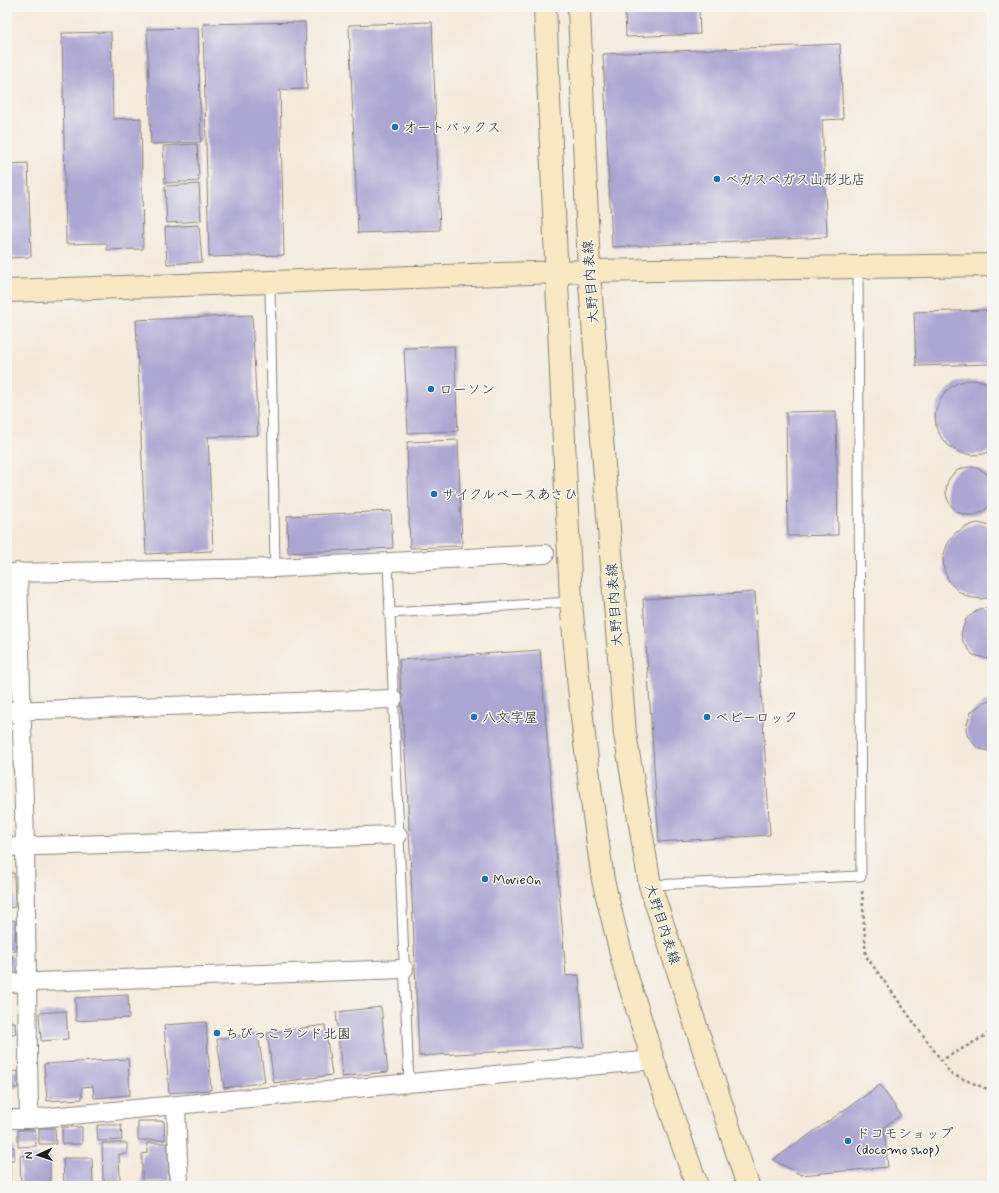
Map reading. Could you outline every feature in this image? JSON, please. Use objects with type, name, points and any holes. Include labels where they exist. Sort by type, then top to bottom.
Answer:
[{"type":"main road","points":[[545,7],[572,602],[581,710],[603,880],[625,970],[653,1060],[697,1186]]},
{"type":"main road","name":"大野目内表線","points":[[579,7],[588,271],[625,734],[650,885],[748,1186]]},
{"type":"main road","points":[[7,291],[557,274],[588,271],[992,265]]},
{"type":"street","points":[[29,1119],[25,846],[14,710],[13,573],[275,568],[388,564],[545,554]]},
{"type":"street","points":[[14,710],[393,699]]},
{"type":"street","points":[[7,847],[398,835]]},
{"type":"street","points":[[7,982],[404,969]]},
{"type":"street","points":[[7,1119],[29,1119],[176,1106],[653,1060]]},
{"type":"street","points":[[176,1106],[179,1186]]},
{"type":"lane","points":[[650,885],[861,876],[858,268]]},
{"type":"lane","points":[[270,282],[275,568]]},
{"type":"lane","points":[[388,564],[409,1084]]},
{"type":"lane","points":[[389,613],[572,602]]},
{"type":"path","points":[[861,876],[866,956],[940,1062],[951,1074],[992,1091]]},
{"type":"path","points":[[940,1062],[992,1032]]},
{"type":"building","points":[[699,9],[700,34],[626,37],[625,12]]},
{"type":"building","points":[[305,22],[307,89],[280,90],[284,255],[209,257],[203,24]]},
{"type":"building","name":"オートバックス","points":[[432,22],[440,230],[358,233],[349,25]]},
{"type":"building","points":[[198,28],[201,142],[151,144],[147,29]]},
{"type":"building","points":[[111,32],[113,119],[141,118],[143,249],[107,250],[107,243],[66,244],[62,33]]},
{"type":"building","name":"ベガスベガス山形北店","points":[[840,44],[843,119],[822,120],[827,237],[612,247],[603,54]]},
{"type":"building","points":[[197,144],[199,181],[165,183],[163,146]]},
{"type":"building","points":[[28,163],[31,257],[7,258],[7,164]]},
{"type":"building","points":[[199,184],[201,221],[167,223],[165,186]]},
{"type":"building","points":[[199,225],[202,262],[167,264],[165,227]]},
{"type":"building","points":[[992,310],[992,364],[916,366],[914,312]]},
{"type":"building","points":[[252,315],[258,435],[208,437],[213,551],[146,554],[136,320]]},
{"type":"building","name":"ローソン","points":[[454,346],[458,431],[408,433],[404,348]]},
{"type":"building","points":[[969,380],[983,381],[992,386],[992,450],[984,454],[972,455],[961,453],[950,447],[942,439],[936,427],[935,414],[939,402],[946,391],[957,383]]},
{"type":"building","points":[[836,411],[838,535],[788,536],[786,412]]},
{"type":"building","name":"サイクルベースあさひ","points":[[458,440],[462,546],[410,548],[407,442]]},
{"type":"building","points":[[965,467],[975,467],[984,471],[990,477],[993,482],[993,500],[984,511],[975,515],[965,515],[956,511],[950,505],[946,496],[946,486],[950,477],[956,471]]},
{"type":"building","points":[[391,511],[393,548],[288,553],[287,516]]},
{"type":"building","points":[[977,523],[992,526],[992,597],[980,599],[968,597],[958,591],[950,583],[944,570],[943,558],[947,545],[954,534],[965,527]]},
{"type":"building","name":"ベビーロック","points":[[755,592],[770,835],[659,842],[643,599]]},
{"type":"building","points":[[979,609],[992,609],[992,658],[989,659],[973,655],[963,642],[961,634],[966,619]]},
{"type":"building","points":[[8,614],[9,638],[7,638]]},
{"type":"building","name":"MovieOn","points":[[540,650],[566,976],[579,975],[584,1047],[419,1056],[407,784],[399,660]]},
{"type":"building","points":[[992,701],[992,752],[977,748],[967,735],[966,727],[971,712],[984,702]]},
{"type":"building","points":[[8,749],[9,773],[7,773]]},
{"type":"building","points":[[7,873],[14,873],[15,907],[7,908]]},
{"type":"building","points":[[15,920],[16,951],[7,951],[7,921]]},
{"type":"building","points":[[7,955],[12,955],[13,971],[7,971]]},
{"type":"building","points":[[128,995],[129,1018],[76,1021],[75,998]]},
{"type":"building","points":[[381,1007],[388,1072],[342,1077],[336,1012]]},
{"type":"building","points":[[7,1011],[9,1011],[9,1022],[15,1022],[16,1034],[10,1034],[10,1042],[7,1042]]},
{"type":"building","points":[[66,1011],[68,1039],[41,1041],[39,1013]]},
{"type":"building","points":[[206,1022],[211,1090],[169,1093],[164,1025]]},
{"type":"building","points":[[325,1025],[332,1075],[274,1083],[267,1033]]},
{"type":"building","points":[[258,1033],[265,1082],[224,1088],[217,1039]]},
{"type":"building","points":[[7,1055],[9,1072],[18,1071],[18,1088],[7,1088]]},
{"type":"building","points":[[128,1059],[130,1095],[94,1098],[93,1086],[82,1087],[82,1099],[47,1101],[44,1064]]},
{"type":"building","points":[[880,1085],[901,1115],[884,1127],[888,1167],[801,1175],[773,1160]]},
{"type":"building","points":[[138,1121],[164,1121],[165,1140],[138,1140]]},
{"type":"building","points":[[97,1125],[121,1125],[122,1140],[98,1141]]},
{"type":"building","points":[[62,1127],[82,1127],[82,1144],[62,1144]]},
{"type":"building","points":[[39,1128],[55,1128],[56,1144],[39,1144]]},
{"type":"building","points":[[18,1130],[35,1130],[36,1146],[18,1147]]},
{"type":"building","points":[[102,1143],[127,1143],[127,1154],[119,1154],[120,1180],[103,1181]]},
{"type":"building","points":[[147,1143],[168,1143],[169,1181],[142,1182],[142,1154],[147,1153]]},
{"type":"building","points":[[7,1147],[14,1147],[14,1160],[10,1160],[10,1186],[7,1186]]},
{"type":"building","points":[[50,1155],[50,1186],[21,1186],[20,1156]]},
{"type":"building","points":[[63,1158],[92,1158],[93,1185],[64,1186]]},
{"type":"place","name":"オートバックス","points":[[395,127]]},
{"type":"place","name":"ベガスベガス山形北店","points":[[717,179]]},
{"type":"place","name":"ローソン","points":[[431,389]]},
{"type":"place","name":"サイクルベースあさひ","points":[[434,494]]},
{"type":"place","name":"八文字屋","points":[[474,717]]},
{"type":"place","name":"ベビーロック","points":[[707,717]]},
{"type":"place","name":"MovieOn","points":[[485,879]]},
{"type":"place","name":"ちびっこランド北園","points":[[217,1033]]},
{"type":"place","name":"ドコモショップ (docomo shop)","points":[[848,1141]]}]
